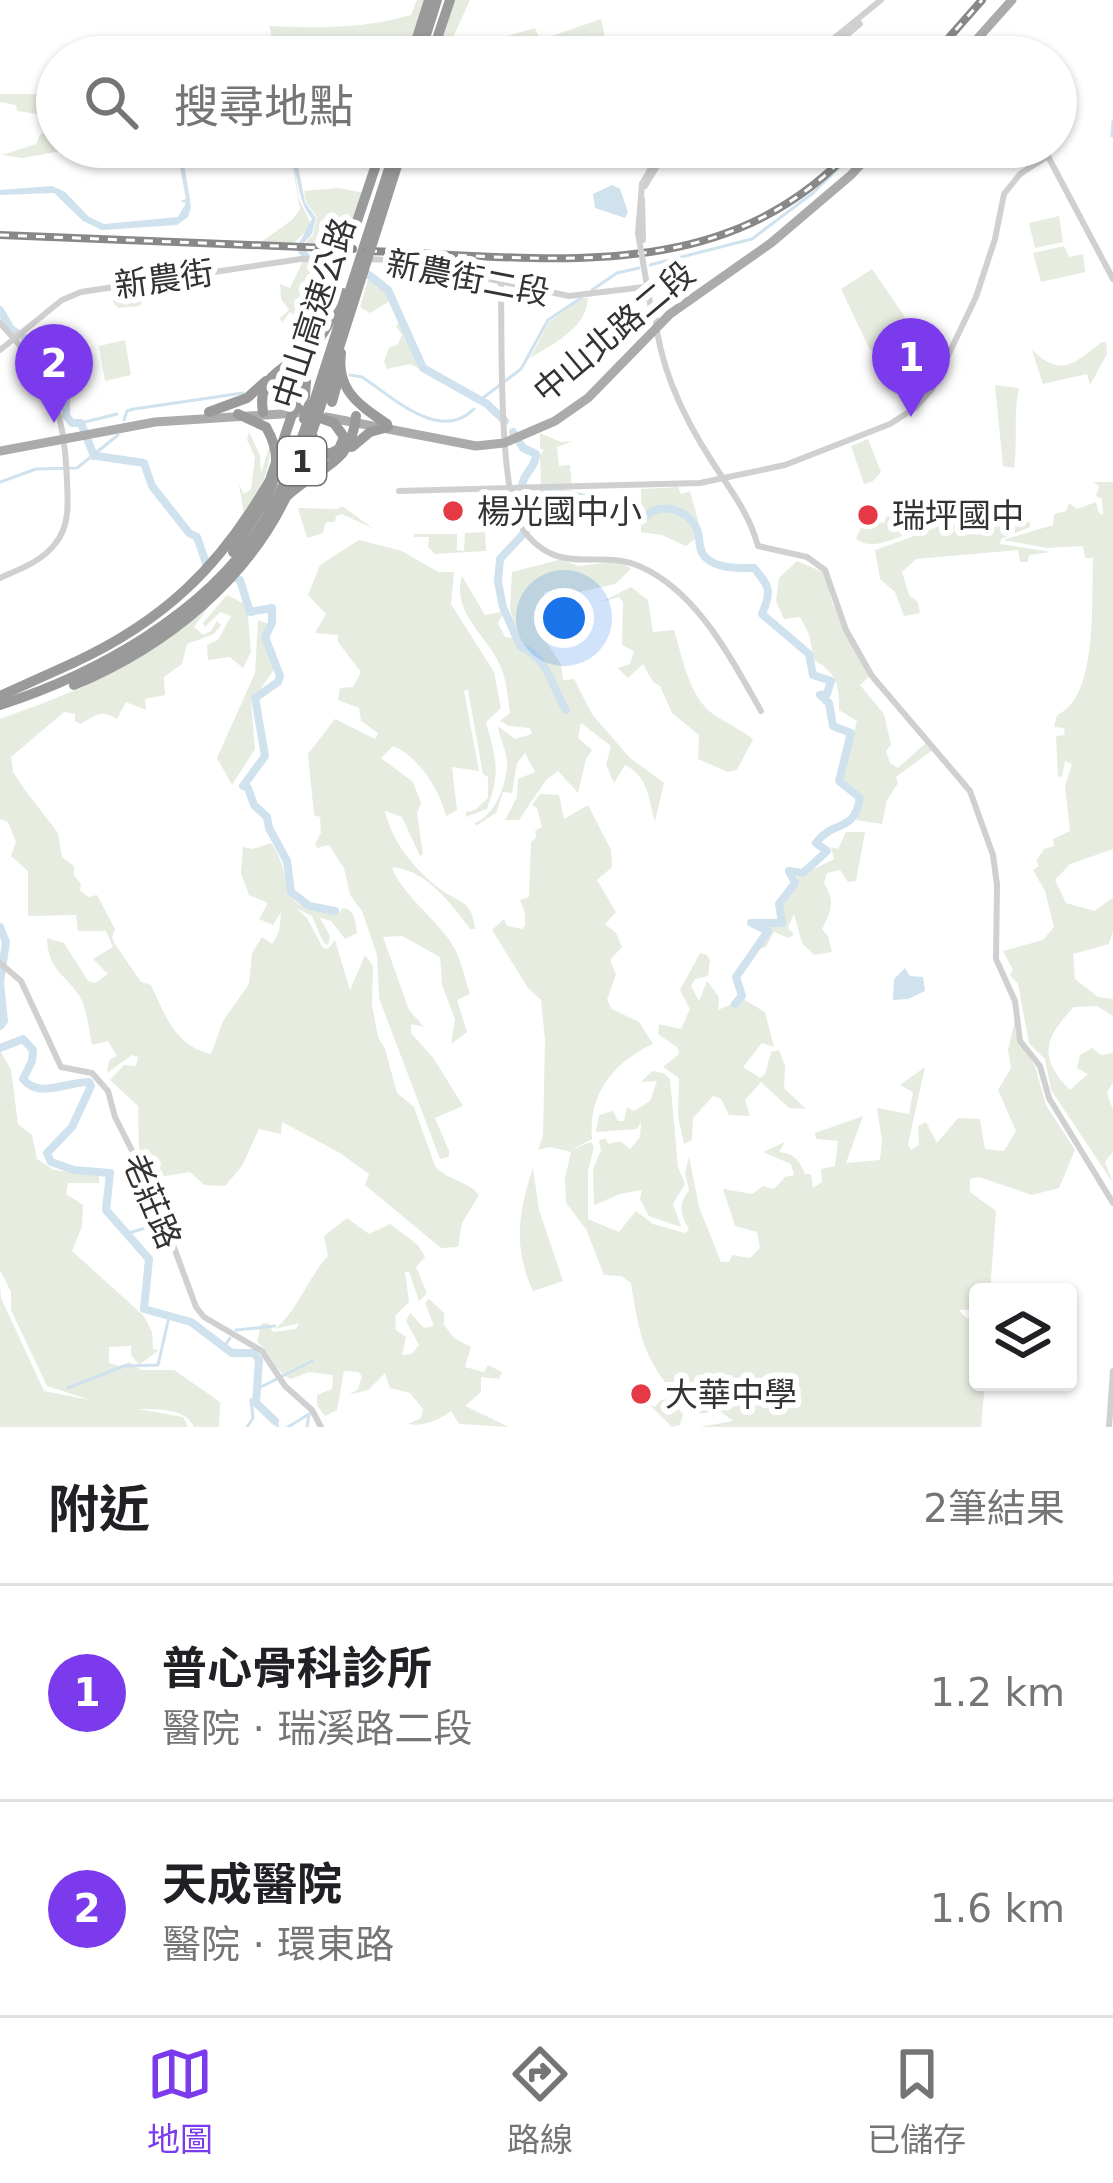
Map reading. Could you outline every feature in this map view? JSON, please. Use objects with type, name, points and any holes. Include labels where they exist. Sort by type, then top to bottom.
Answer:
[{"type":"highway","points":[[428,36],[440,0]]},
{"type":"highway","name":"1","points":[[0,703],[139,626],[192,587],[242,529],[270,480],[385,168]]},
{"type":"highway","name":"中山高速公路","points":[[0,703],[69,680],[126,650],[197,598],[256,535],[280,494],[386,168]]},
{"type":"highway","name":"中山高速公路","points":[[0,703],[61,679],[127,644],[193,596],[228,562],[272,497],[354,279],[387,168]]},
{"type":"highway","name":"1","points":[[0,703],[74,685],[143,651],[208,602],[246,559],[276,515],[310,438],[387,168]]},
{"type":"highway","points":[[266,388],[283,403],[332,402],[354,279]]},
{"type":"highway","points":[[263,411],[266,388],[316,344],[344,290]]},
{"type":"highway","points":[[209,412],[289,373],[308,406]]},
{"type":"highway","points":[[340,376],[360,406],[388,425]]},
{"type":"highway","points":[[228,562],[273,487],[285,423],[308,406]]},
{"type":"highway","points":[[238,414],[266,427],[278,462]]},
{"type":"highway","points":[[346,454],[356,418]]},
{"type":"highway","points":[[256,535],[296,489],[346,454],[362,436],[388,425]]},
{"type":"main road","points":[[978,36],[1010,0]]},
{"type":"main road","name":"中山北路二段","points":[[356,418],[462,442],[512,438],[576,404],[654,319],[741,262],[852,168]]},
{"type":"main road","name":"1","points":[[173,418],[308,406],[356,418]]},
{"type":"main road","name":"1","points":[[0,449],[209,412],[263,411]]},
{"type":"street","points":[[842,36],[882,0]]},
{"type":"street","points":[[652,168],[643,185],[638,233],[667,369],[685,411],[750,520],[758,546],[807,557],[825,570],[846,630],[872,676],[970,791],[993,856],[997,953],[1018,1001],[1023,1041],[1042,1065],[1054,1101],[1113,1198]]},
{"type":"street","points":[[399,491],[700,484],[785,465],[878,429],[915,408],[936,379],[976,297],[1004,194],[1029,168]]},
{"type":"street","points":[[1054,168],[1113,279]]},
{"type":"street","name":"新農街","points":[[0,350],[62,300],[81,292],[301,259],[347,259]]},
{"type":"street","name":"新農街二段","points":[[364,259],[405,261],[569,296],[644,287]]},
{"type":"street","points":[[501,283],[512,438],[507,491],[526,532],[575,561],[620,559],[655,574],[710,629],[761,711]]},
{"type":"street","points":[[0,323],[48,385],[65,437],[67,516],[62,534],[35,562],[0,578]]},
{"type":"street","name":"老莊路","points":[[2,964],[22,983],[61,1067],[92,1072],[108,1091],[112,1110],[155,1196],[196,1307],[262,1351],[322,1427]]},
{"type":"street","points":[[1111,1427],[1113,1371]]},
{"type":"street","points":[[1111,1427],[1113,1417]]},
{"type":"shaded area","points":[[417,0],[425,0],[414,36],[272,36],[269,26],[375,23],[411,15]]},
{"type":"shaded area","points":[[455,0],[470,0],[454,36],[444,36]]},
{"type":"shaded area","points":[[601,19],[605,36],[592,35],[552,36]]},
{"type":"shaded area","points":[[535,28],[538,36],[507,36]]},
{"type":"shaded area","points":[[0,94],[36,94],[36,114],[17,111],[16,105],[0,102]]},
{"type":"shaded area","points":[[36,144],[36,156],[2,155]]},
{"type":"shaded area","points":[[293,168],[311,226],[294,243],[261,242],[292,220],[300,209]]},
{"type":"shaded area","points":[[339,188],[365,193],[347,245],[304,244],[313,235],[317,217],[304,191]]},
{"type":"shaded area","points":[[1059,216],[1063,242],[1035,248],[1029,223]]},
{"type":"shaded area","points":[[1064,246],[1069,257],[1083,254],[1085,272],[1041,282],[1033,253]]},
{"type":"shaded area","points":[[303,261],[340,266],[317,327],[307,313],[301,320],[290,312],[282,323],[280,318],[289,310],[281,299],[280,284],[290,288]]},
{"type":"shaded area","points":[[872,269],[922,342],[893,372],[869,348],[841,289]]},
{"type":"shaded area","points":[[369,276],[391,300],[370,313],[360,307]]},
{"type":"shaded area","points":[[143,286],[140,306],[118,308],[113,294],[108,295]]},
{"type":"shaded area","points":[[588,298],[582,318],[530,358],[549,322]]},
{"type":"shaded area","points":[[401,321],[422,370],[410,364],[387,369],[384,362],[389,348],[402,335],[396,326]]},
{"type":"shaded area","points":[[125,340],[131,375],[105,381],[99,346]]},
{"type":"shaded area","points":[[1106,342],[1107,354],[1090,385],[1087,374],[1043,384],[1032,350],[1060,366]]},
{"type":"shaded area","points":[[581,343],[589,356],[552,393],[557,363]]},
{"type":"shaded area","points":[[995,385],[1019,388],[1014,468],[1003,466]]},
{"type":"shaded area","points":[[249,432],[260,455],[261,473],[270,445],[270,455],[263,481],[244,514],[239,485],[244,494],[251,489],[255,457],[247,440]]},
{"type":"shaded area","points":[[540,433],[561,442],[573,441],[557,447],[559,466],[570,465],[572,489],[541,489],[540,455],[544,450],[540,449]]},
{"type":"shaded area","points":[[868,439],[881,472],[864,484],[851,446]]},
{"type":"shaded area","points":[[1094,482],[1113,482],[1113,849],[1070,864],[1055,880],[1066,903],[1095,911],[1113,897],[1109,944],[1073,954],[1075,979],[1098,997],[1113,999],[1113,1016],[1097,1006],[1074,1007],[1051,1038],[1049,1057],[1070,1090],[1088,1074],[1077,1068],[1080,1055],[1092,1048],[1101,1055],[1113,1053],[1113,1082],[1107,1093],[1113,1110],[1113,1152],[1105,1162],[1113,1183],[1051,1090],[1045,1059],[1029,1043],[1018,984],[1003,951],[1043,940],[1054,927],[1045,891],[1033,870],[1044,849],[1054,846],[1053,839],[1070,831],[1065,786],[1072,764],[1065,761],[1062,777],[1058,776],[1056,736],[1065,735],[1064,728],[1054,727],[1057,715],[1071,705],[1080,689],[1086,668],[1093,558],[1085,558],[1083,546],[1047,548],[1003,540],[1053,525],[1054,514],[1066,511],[1069,503],[1077,509],[1096,502],[1103,515]]},
{"type":"shaded area","points":[[678,487],[681,494],[690,491],[699,524],[699,536],[686,546],[641,532],[641,489]]},
{"type":"shaded area","points":[[1001,504],[993,518],[999,526],[1030,522],[1030,527],[1001,539],[1000,544],[1051,552],[1029,555],[1028,562],[1020,562],[1018,550],[916,559],[902,572],[920,613],[904,616],[895,592],[880,579],[875,550],[917,535],[919,526]]},
{"type":"shaded area","points":[[342,506],[374,529],[342,514],[335,522],[326,522],[323,533],[307,538],[298,508]]},
{"type":"shaded area","points":[[901,510],[911,532],[876,544],[856,539],[861,528],[885,522]]},
{"type":"shaded area","points":[[485,532],[486,551],[435,554],[428,547],[429,537],[414,537],[457,534],[457,550],[464,551],[465,533]]},
{"type":"shaded area","points":[[359,540],[402,551],[438,572],[454,572],[451,604],[494,672],[501,708],[486,722],[496,766],[487,809],[466,817],[466,812],[488,798],[488,777],[483,774],[468,690],[464,691],[479,771],[452,767],[457,810],[446,816],[427,775],[402,751],[393,746],[381,758],[413,782],[421,803],[417,813],[420,856],[402,817],[385,811],[399,844],[430,881],[467,907],[475,929],[427,881],[392,867],[454,947],[470,994],[457,1000],[467,1032],[451,1044],[455,1019],[442,985],[440,957],[402,936],[383,937],[409,1010],[424,1027],[411,1024],[411,1033],[434,1059],[463,1106],[435,1118],[449,1151],[449,1157],[440,1159],[379,998],[377,955],[362,911],[329,845],[317,848],[315,844],[321,833],[320,817],[314,815],[308,754],[335,719],[375,739],[378,733],[361,721],[359,708],[338,700],[340,688],[353,687],[361,672],[338,642],[338,635],[315,633],[326,614],[308,595],[320,565]]},
{"type":"shaded area","points":[[562,559],[578,566],[621,561],[631,569],[615,584],[562,596],[559,589],[545,592],[535,625],[561,664],[563,680],[574,679],[592,714],[629,757],[664,783],[655,821],[639,776],[625,765],[614,783],[606,765],[611,746],[581,723],[578,738],[592,750],[578,793],[558,771],[546,780],[519,820],[505,820],[517,797],[518,779],[535,772],[525,753],[517,763],[512,793],[503,792],[496,813],[476,826],[494,807],[504,782],[507,760],[498,726],[515,739],[532,734],[530,728],[500,721],[510,713],[504,678],[462,603],[462,576],[485,615],[505,611],[498,623],[505,637],[518,638],[510,609],[512,572]]},
{"type":"shaded area","points":[[797,561],[825,573],[833,605],[871,675],[860,685],[884,714],[890,763],[898,768],[927,742],[934,749],[896,777],[898,783],[887,800],[882,824],[856,820],[864,799],[841,780],[857,721],[839,710],[835,680],[814,660],[800,617],[784,619],[776,601],[779,578]]},
{"type":"shaded area","points":[[631,587],[648,600],[653,632],[674,630],[701,702],[753,739],[737,770],[728,772],[698,759],[699,735],[672,713],[643,664],[628,678],[618,668],[630,664],[634,651],[622,645],[623,602],[619,597],[601,602]]},
{"type":"shaded area","points":[[227,595],[247,605],[251,652],[243,668],[230,657],[208,660],[207,645],[218,640],[231,616],[220,612],[205,627],[203,623]]},
{"type":"shaded area","points":[[212,602],[194,627],[203,635],[217,621],[221,625],[214,634],[187,644],[182,664],[164,677],[165,695],[145,699],[146,710],[126,702],[117,719],[99,714],[81,724],[75,721],[75,714],[64,712],[11,757],[13,772],[58,833],[62,857],[74,866],[80,890],[88,897],[97,895],[115,929],[115,944],[141,982],[151,985],[180,1037],[199,1050],[211,1054],[223,1021],[249,984],[252,953],[262,937],[272,944],[279,932],[281,912],[273,925],[259,919],[268,903],[249,895],[241,873],[243,847],[271,843],[288,891],[301,905],[337,915],[343,908],[350,911],[357,933],[345,939],[331,921],[320,918],[330,936],[328,945],[312,916],[296,908],[323,948],[328,949],[335,940],[350,990],[365,955],[373,966],[372,1005],[378,1037],[397,1093],[414,1107],[435,1166],[479,1195],[462,1223],[458,1247],[441,1248],[365,1185],[369,1174],[282,1122],[281,1134],[259,1129],[242,1166],[225,1186],[204,1185],[190,1172],[159,1177],[161,1162],[139,1150],[138,1106],[110,1080],[124,1065],[136,1066],[138,1057],[132,1055],[107,1073],[109,1060],[117,1056],[108,1041],[92,1045],[82,1002],[48,949],[47,938],[64,943],[88,981],[95,983],[108,974],[93,959],[113,947],[106,931],[78,931],[76,915],[28,916],[28,871],[11,856],[16,842],[8,822],[0,819],[0,719],[112,673],[161,643]]},
{"type":"shaded area","points":[[258,620],[274,626],[266,646],[274,670],[251,702],[255,749],[232,785],[217,758],[255,673]]},
{"type":"shaded area","points":[[540,794],[559,795],[564,819],[588,805],[611,850],[612,867],[597,880],[616,912],[605,924],[622,947],[610,960],[616,974],[607,1000],[612,1009],[639,1022],[653,1044],[626,1060],[606,1081],[594,1107],[592,1139],[571,1150],[591,1142],[594,1147],[588,1171],[588,1219],[619,1232],[636,1211],[653,1224],[685,1233],[689,1229],[682,1210],[689,1190],[685,1173],[689,1156],[699,1207],[721,1262],[729,1262],[732,1255],[750,1258],[760,1248],[757,1232],[735,1226],[723,1189],[752,1194],[763,1186],[774,1189],[794,1175],[791,1164],[763,1152],[785,1142],[779,1152],[793,1156],[805,1174],[811,1174],[813,1188],[822,1182],[821,1169],[835,1166],[838,1141],[816,1139],[815,1133],[863,1116],[846,1163],[880,1160],[877,1108],[909,1114],[913,1092],[900,1085],[925,1067],[908,1144],[911,1150],[919,1145],[918,1126],[926,1122],[937,1143],[958,1118],[980,1119],[985,1149],[1004,1151],[1016,1131],[998,1090],[1011,1068],[1008,1050],[1015,1021],[1016,1036],[1035,1066],[1046,1105],[1075,1150],[1059,1188],[1032,1195],[979,1177],[970,1179],[970,1192],[996,1211],[991,1283],[969,1283],[969,1309],[959,1310],[969,1318],[969,1391],[984,1391],[981,1427],[700,1427],[733,1421],[721,1412],[691,1414],[664,1381],[643,1340],[631,1283],[621,1276],[604,1275],[586,1229],[566,1203],[571,1152],[550,1147],[538,1150],[543,1136],[545,1040],[541,1000],[528,988],[492,930],[504,919],[507,926],[525,926],[520,900],[529,897],[531,843],[542,827],[532,805]]},
{"type":"shaded area","points":[[846,832],[865,832],[856,881],[848,882],[840,870],[827,873],[824,883],[831,906],[822,929],[832,952],[814,955],[802,943],[794,914],[788,928],[794,934],[789,938],[774,932],[766,947],[751,952],[763,934],[756,924],[784,919],[782,906],[796,878],[834,859],[831,847],[838,849]]},
{"type":"shaded area","points":[[700,953],[710,960],[708,976],[695,979],[691,986],[699,1001],[707,981],[719,997],[718,1010],[743,999],[765,1012],[774,1047],[762,1043],[743,1067],[760,1078],[771,1052],[779,1050],[785,1066],[784,1088],[806,1109],[789,1108],[761,1082],[745,1100],[750,1116],[729,1115],[721,1099],[713,1096],[693,1118],[692,1140],[684,1144],[678,1116],[679,1078],[663,1067],[679,1054],[678,1048],[658,1034],[659,1024],[681,1029],[690,1009],[680,990]]},
{"type":"shaded area","points":[[0,1050],[11,1070],[18,1124],[32,1135],[37,1159],[54,1170],[99,1176],[99,1183],[68,1183],[66,1194],[83,1205],[82,1227],[72,1251],[144,1316],[153,1349],[159,1350],[139,1365],[131,1346],[109,1347],[109,1363],[174,1370],[220,1402],[219,1427],[194,1427],[190,1421],[178,1413],[138,1409],[183,1417],[188,1427],[0,1427],[0,1285],[1,1298],[44,1391],[90,1400],[47,1386],[11,1310],[11,1292],[0,1270]]},
{"type":"shaded area","points":[[652,1071],[670,1079],[678,1167],[685,1184],[673,1204],[681,1227],[649,1216],[640,1199],[642,1190],[594,1205],[593,1169],[601,1150],[599,1140],[620,1141],[630,1149],[640,1137],[641,1122],[637,1129],[596,1132],[599,1115],[613,1111],[618,1121],[624,1121],[627,1107],[634,1111],[650,1101],[657,1081],[641,1082]]},
{"type":"shaded area","points":[[533,1168],[539,1210],[563,1281],[533,1291],[522,1260],[520,1230]]},
{"type":"shaded area","points":[[347,1218],[369,1234],[390,1224],[418,1245],[425,1257],[416,1267],[427,1293],[419,1301],[409,1272],[405,1272],[409,1302],[395,1316],[396,1330],[406,1337],[402,1355],[412,1354],[419,1345],[406,1321],[410,1313],[424,1328],[434,1326],[425,1303],[429,1299],[444,1313],[444,1325],[454,1338],[471,1347],[465,1367],[484,1372],[488,1365],[502,1372],[499,1379],[481,1377],[481,1392],[465,1406],[509,1427],[459,1424],[451,1411],[430,1422],[408,1424],[421,1418],[423,1409],[410,1393],[390,1388],[385,1373],[368,1390],[349,1395],[358,1389],[362,1376],[344,1371],[337,1410],[325,1416],[317,1395],[332,1389],[333,1375],[309,1372],[291,1379],[257,1342],[261,1324],[268,1323],[273,1332],[296,1329],[299,1323],[275,1329],[328,1256],[324,1236]]},
{"type":"shaded area","points":[[670,1399],[683,1414],[680,1425],[672,1427],[648,1403],[655,1407]]},
{"type":"water","points":[[180,168],[185,168],[191,207],[188,217],[177,225],[102,230],[83,221],[54,193],[0,195],[0,190],[52,186],[104,224],[178,217],[186,203],[180,201],[186,199]]},
{"type":"water","points":[[294,168],[298,168],[305,202],[316,218],[303,244],[306,251],[314,258],[341,263],[304,260],[296,249],[312,219],[303,202]]},
{"type":"water","points":[[612,185],[620,189],[628,212],[625,218],[595,208],[593,194]]},
{"type":"water","points":[[905,968],[910,976],[923,977],[925,991],[893,1000],[894,979]]},
{"type":"waterway","points":[[1112,136],[1113,121]]},
{"type":"waterway","points":[[650,265],[752,239],[839,168]]},
{"type":"waterway","points":[[592,290],[617,273],[639,268]]},
{"type":"waterway","points":[[369,275],[388,290],[423,368],[487,404],[505,421]]},
{"type":"waterway","points":[[484,397],[521,369],[548,320],[581,298]]},
{"type":"waterway","points":[[0,310],[11,329],[37,346],[66,375],[66,416],[72,423],[81,423],[94,456]]},
{"type":"waterway","points":[[350,375],[362,377],[432,419],[461,418],[474,409]]},
{"type":"waterway","points":[[280,388],[300,384]]},
{"type":"waterway","points":[[124,420],[127,411],[134,409],[243,393]]},
{"type":"waterway","points":[[81,423],[117,414]]},
{"type":"waterway","points":[[513,432],[523,448],[536,454],[522,487]]},
{"type":"waterway","points":[[0,482],[36,469],[77,468],[118,435]]},
{"type":"waterway","points":[[97,456],[144,463],[152,486],[197,537],[206,563]]},
{"type":"waterway","points":[[544,492],[602,503],[602,517],[609,519],[621,508],[646,516],[659,509],[674,510],[693,522],[701,550],[710,561],[754,568],[768,590],[762,614],[809,654],[813,675],[831,681],[827,694],[820,695],[829,703],[833,726],[851,733],[839,781],[860,798],[857,809],[848,822],[816,843],[827,851],[803,873],[789,871],[795,883],[779,904],[782,923],[751,923],[768,931],[736,977],[742,996],[735,1004]]},
{"type":"waterway","points":[[527,496],[536,520],[500,559],[498,582],[520,646],[543,665],[566,710]]},
{"type":"waterway","points":[[234,577],[240,580],[250,612],[272,608],[265,637],[280,676],[255,698],[265,756],[243,786],[267,817],[287,861],[291,892],[309,906],[335,911]]},
{"type":"waterway","points":[[0,927],[6,942],[0,982],[4,1021],[0,1026]]},
{"type":"waterway","points":[[0,1048],[23,1039],[33,1050],[23,1079],[29,1085],[53,1088],[89,1082],[72,1127],[47,1153],[51,1162],[74,1170],[110,1173],[106,1210],[149,1259],[144,1309],[191,1322],[232,1353],[254,1353],[259,1360],[256,1403],[275,1421]]},
{"type":"waterway","points":[[126,1234],[161,1223]]},
{"type":"waterway","points":[[68,1388],[124,1366],[158,1365],[169,1317]]},
{"type":"waterway","points":[[236,1330],[275,1326]]},
{"type":"waterway","points":[[224,1347],[230,1338]]},
{"type":"waterway","points":[[257,1389],[312,1361]]},
{"type":"waterway","points":[[247,1427],[253,1418],[251,1400],[256,1399]]},
{"type":"waterway","points":[[288,1427],[309,1414],[307,1427]]},
{"type":"waterway","points":[[275,1421],[278,1427]]},
{"type":"railway","points":[[950,36],[982,0]]},
{"type":"railway","points":[[368,251],[563,258],[627,255],[688,245],[747,225],[803,193],[831,168]]},
{"type":"railway","points":[[0,235],[353,249]]},
{"type":"place","name":"普心骨科診所","points":[[911,417]]},
{"type":"place","name":"天成醫院","points":[[54,423]]},
{"type":"place","name":"楊光國中小","points":[[453,511]]},
{"type":"place","name":"瑞坪國中","points":[[868,515]]},
{"type":"place","name":"大華中學","points":[[641,1394]]}]
